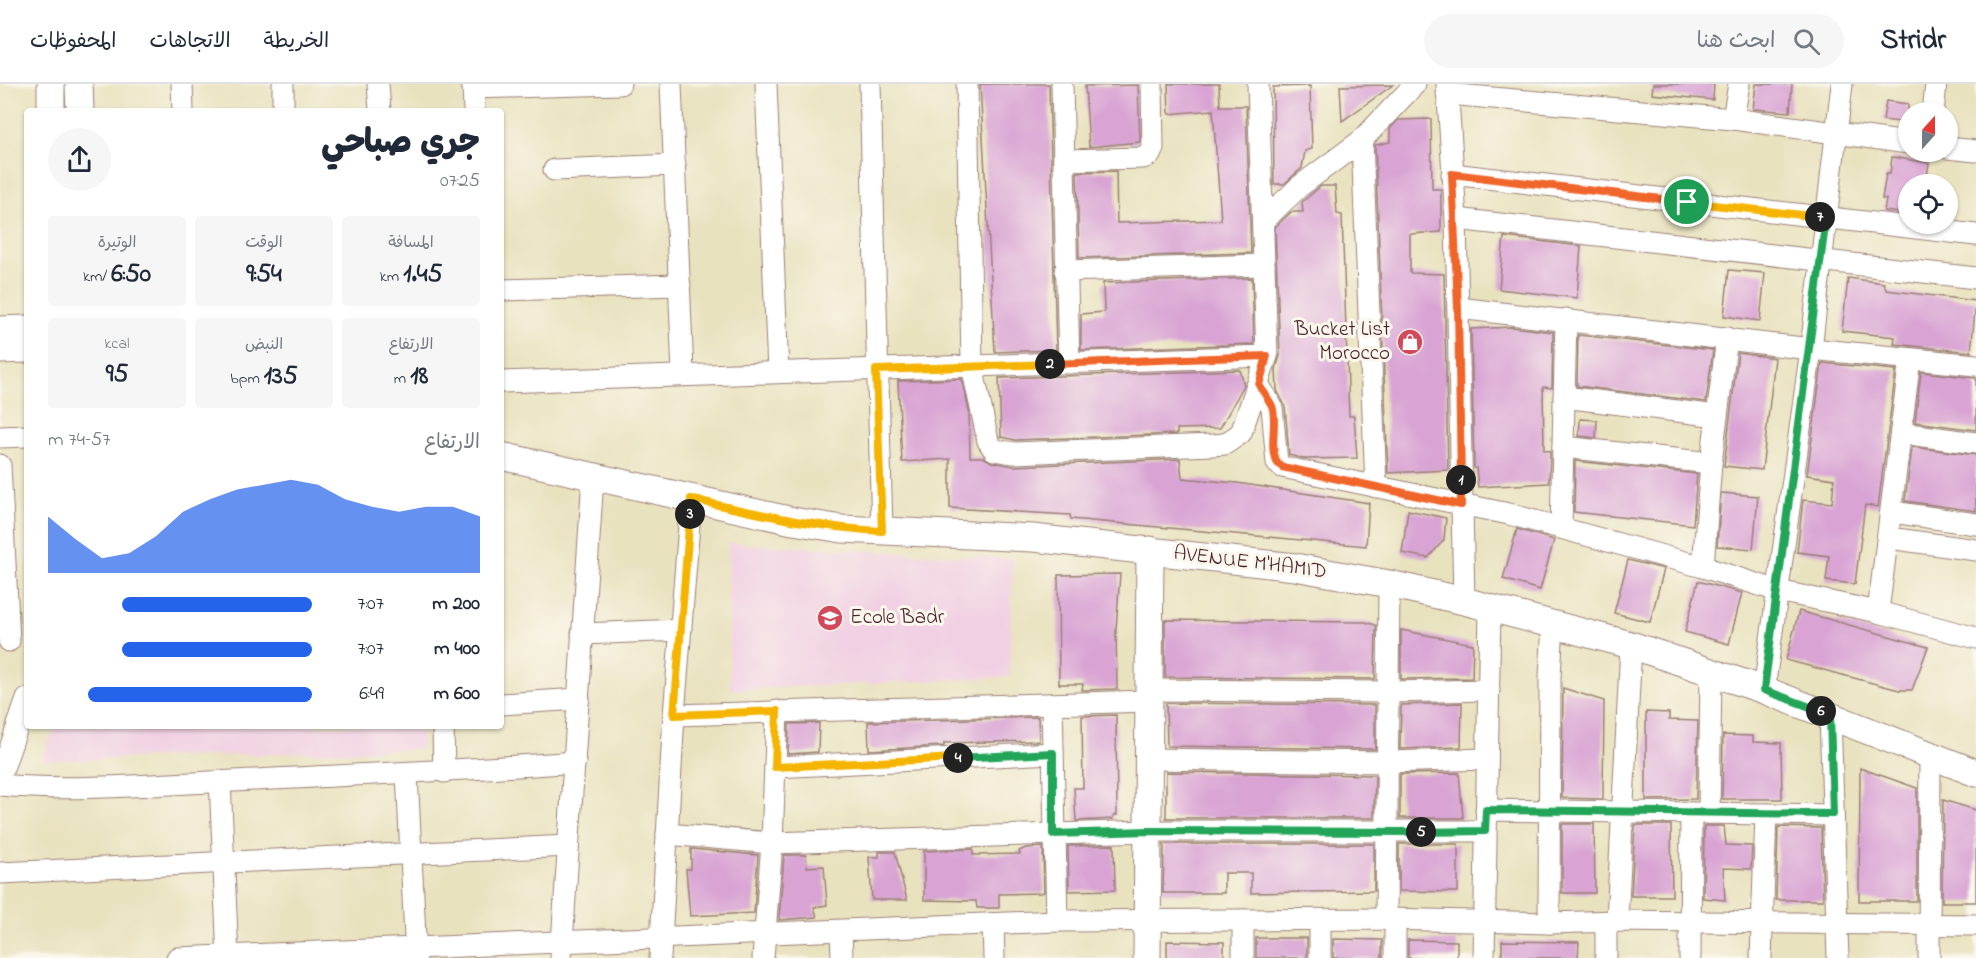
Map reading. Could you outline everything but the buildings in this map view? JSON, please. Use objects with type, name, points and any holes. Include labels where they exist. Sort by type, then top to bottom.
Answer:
[{"type":"street","points":[[51,84],[51,108]]},
{"type":"street","points":[[79,84],[80,108]]},
{"type":"street","points":[[182,84],[183,108]]},
{"type":"street","points":[[283,84],[283,108]]},
{"type":"street","points":[[378,84],[380,108]]},
{"type":"street","points":[[474,108],[473,86],[620,84]]},
{"type":"street","points":[[671,84],[683,375]]},
{"type":"street","points":[[766,84],[778,372]]},
{"type":"street","points":[[870,84],[882,531]]},
{"type":"street","points":[[967,84],[972,366],[988,441],[994,450],[1014,453],[1225,444],[1241,433],[1267,356],[1258,84]]},
{"type":"street","points":[[1062,84],[1069,363]]},
{"type":"street","points":[[1064,160],[1143,158],[1150,155],[1153,148],[1152,84]]},
{"type":"street","points":[[1263,221],[1300,186],[1362,140],[1415,84]]},
{"type":"street","points":[[1733,119],[1739,84]]},
{"type":"street","points":[[1764,690],[1810,350],[1842,84]]},
{"type":"street","points":[[1935,102],[1936,84]]},
{"type":"street","points":[[1464,601],[1456,219],[1447,89],[1733,119],[1898,142]]},
{"type":"street","points":[[1362,140],[1376,487]]},
{"type":"street","points":[[1958,149],[1976,151]]},
{"type":"street","points":[[554,170],[675,165]]},
{"type":"street","points":[[1452,174],[1976,235]]},
{"type":"street","points":[[1456,219],[1976,278]]},
{"type":"street","points":[[1065,271],[1264,265]]},
{"type":"street","points":[[504,290],[680,285]]},
{"type":"street","points":[[1458,308],[1727,338],[1810,350],[1976,365]]},
{"type":"street","points":[[1561,528],[1566,319]]},
{"type":"street","points":[[0,330],[24,329]]},
{"type":"street","points":[[1703,567],[1711,463],[1727,338]]},
{"type":"street","points":[[0,350],[24,349]]},
{"type":"street","points":[[504,382],[1267,356]]},
{"type":"street","points":[[1878,612],[1910,359]]},
{"type":"street","points":[[1259,385],[1272,407],[1277,463],[1561,528],[1703,567],[1778,591],[1878,612],[1976,638]]},
{"type":"street","points":[[1564,397],[1717,416]]},
{"type":"street","points":[[1901,433],[1976,444]]},
{"type":"street","points":[[0,436],[24,436]]},
{"type":"street","points":[[1563,447],[1711,463]]},
{"type":"street","name":"AVENUE M'HAMID","points":[[504,457],[793,521],[842,529],[979,534],[1150,550],[1295,567],[1389,584],[1464,601],[1631,645],[1764,690],[1976,773]]},
{"type":"street","points":[[0,465],[12,643]]},
{"type":"street","points":[[562,950],[592,478]]},
{"type":"street","points":[[661,948],[674,715],[691,499]]},
{"type":"street","points":[[1892,512],[1976,524]]},
{"type":"street","points":[[1889,538],[1976,550]]},
{"type":"street","points":[[1147,958],[1150,550]]},
{"type":"street","points":[[1389,584],[1387,832],[1390,919],[1395,958]]},
{"type":"street","points":[[1484,958],[1490,608]]},
{"type":"street","points":[[1549,924],[1550,677],[1553,624]]},
{"type":"street","points":[[582,634],[681,630]]},
{"type":"street","points":[[1606,958],[1625,812],[1631,645]]},
{"type":"street","points":[[1690,958],[1689,895],[1700,813],[1712,672]]},
{"type":"street","points":[[674,715],[1052,704],[1149,695],[1489,690]]},
{"type":"street","points":[[504,704],[579,699]]},
{"type":"street","points":[[1052,704],[1053,834],[1057,921]]},
{"type":"street","points":[[0,777],[24,708]]},
{"type":"street","points":[[763,958],[772,843],[777,711]]},
{"type":"street","points":[[1830,715],[1838,958]]},
{"type":"street","points":[[443,729],[444,772]]},
{"type":"street","points":[[775,767],[1053,753]]},
{"type":"street","points":[[1929,958],[1930,755]]},
{"type":"street","points":[[1149,759],[1388,762],[1487,759]]},
{"type":"street","points":[[0,785],[34,788],[220,781],[444,772],[575,762]]},
{"type":"street","points":[[407,773],[415,953]]},
{"type":"street","points":[[220,781],[228,957]]},
{"type":"street","points":[[1486,810],[1833,814]]},
{"type":"street","points":[[1761,958],[1766,814]]},
{"type":"street","points":[[667,834],[772,843],[1148,831],[1485,831]]},
{"type":"street","points":[[0,873],[568,846]]},
{"type":"street","points":[[177,958],[661,948],[764,932],[841,931],[1057,921],[1390,919],[1549,924],[1612,922],[1976,925]]},
{"type":"street","points":[[1243,920],[1243,958]]},
{"type":"street","points":[[1320,920],[1320,958]]},
{"type":"street","points":[[993,924],[994,958]]},
{"type":"street","points":[[841,931],[842,958]]},
{"type":"shaded area","points":[[728,543],[1013,559],[1009,677],[730,690]]},
{"type":"shaded area","points":[[54,729],[422,729],[421,749],[41,761]]},
{"type":"place","name":"Bucket List Morocco","points":[[1410,342]]},
{"type":"place","name":"Ecole Badr","points":[[830,618]]},
{"type":"route","points":[[1452,174],[1687,202],[1826,218],[1802,418],[1764,690],[1830,715],[1833,814],[1486,810],[1485,831],[1148,831],[1053,834],[1053,753],[775,767],[777,711],[674,715],[691,499],[793,521],[842,529],[882,531],[876,370],[1267,356],[1259,385],[1272,407],[1274,455],[1277,463],[1282,467],[1461,505],[1456,219],[1452,174]]}]
